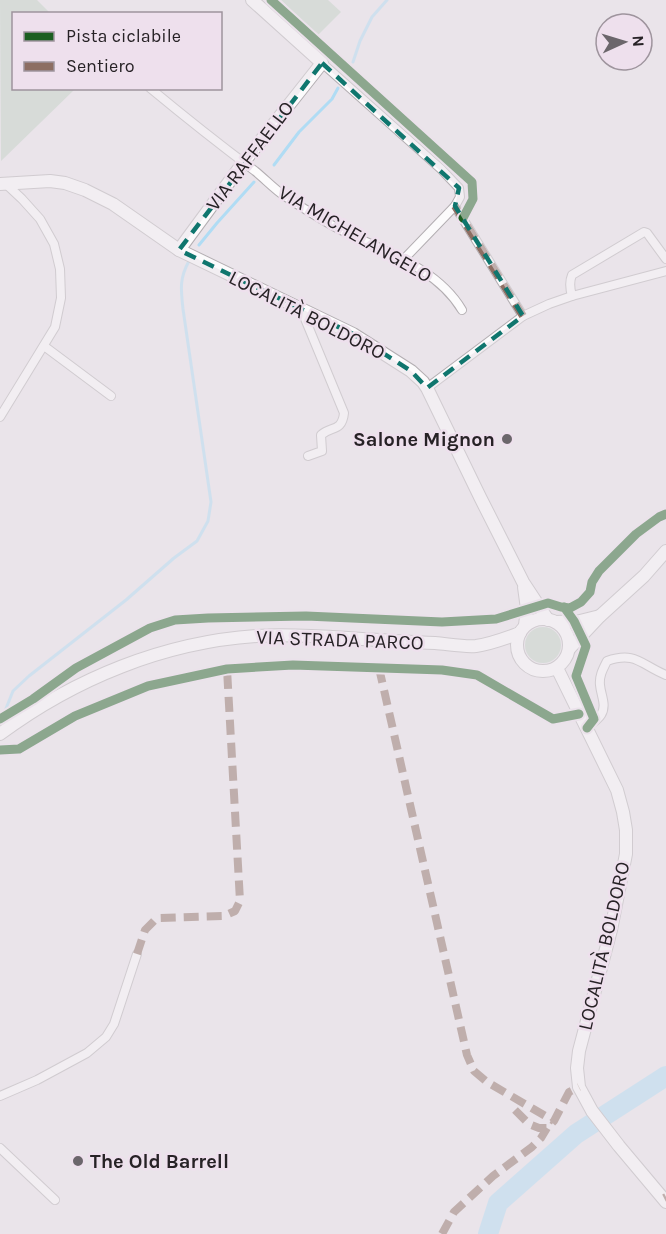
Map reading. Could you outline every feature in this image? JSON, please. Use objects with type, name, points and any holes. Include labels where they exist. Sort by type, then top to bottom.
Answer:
[{"type":"street","points":[[252,0],[441,169],[459,188],[460,197],[455,206],[403,260]]},
{"type":"street","name":"VIA RAFFAELLO","points":[[184,252],[243,163],[322,63]]},
{"type":"street","name":"VIA MICHELANGELO","points":[[152,90],[284,196],[336,227],[427,274],[449,291],[462,310]]},
{"type":"street","name":"LOCALITÀ BOLDORO","points":[[3,184],[50,181],[85,190],[113,204],[184,252],[353,334],[411,371],[427,388],[523,582],[552,621]]},
{"type":"street","points":[[0,417],[55,327],[61,298],[60,268],[54,244],[40,219],[22,199],[3,184]]},
{"type":"street","points":[[455,206],[523,316]]},
{"type":"street","points":[[572,296],[570,288],[572,275],[644,232],[666,259]]},
{"type":"street","points":[[427,388],[523,316],[572,296],[666,271]]},
{"type":"street","points":[[301,309],[344,413],[344,420],[340,426],[321,435],[322,451],[308,456]]},
{"type":"street","points":[[44,346],[111,396]]},
{"type":"street","points":[[569,649],[600,616],[644,576],[666,551]]},
{"type":"street","name":"LOCALITÀ BOLDORO","points":[[523,582],[527,609],[523,629]]},
{"type":"street","points":[[552,621],[562,627],[569,641],[567,657],[557,668],[549,671],[540,672],[531,669],[519,657],[517,640],[523,629],[532,621],[540,619],[580,621],[600,616]]},
{"type":"street","name":"VIA STRADA PARCO","points":[[0,734],[87,681],[147,657],[200,643],[280,635],[475,646],[505,639],[523,629]]},
{"type":"street","points":[[586,728],[600,717],[604,709],[600,686],[601,673],[607,662],[619,657],[632,657],[666,675]]},
{"type":"street","name":"LOCALITÀ BOLDORO","points":[[557,668],[617,790],[626,830],[626,854],[611,930],[579,1051],[577,1068],[579,1087],[592,1111],[666,1202]]},
{"type":"street","points":[[0,1096],[37,1080],[87,1053],[106,1037],[114,1024],[137,954]]},
{"type":"street","points":[[0,1148],[55,1200]]},
{"type":"highlighted area","points":[[322,63],[459,188],[455,206],[523,316],[427,388],[411,371],[353,334],[179,250]]},
{"type":"green space","points":[[0,0],[37,0],[49,12],[12,12],[12,90],[74,90],[1,161]]},
{"type":"green space","points":[[281,0],[328,0],[341,12],[318,35]]},
{"type":"green space","points":[[543,627],[555,633],[561,645],[555,657],[543,663],[531,657],[525,645],[531,633]]},
{"type":"waterway","points":[[353,62],[372,17],[387,0]]},
{"type":"waterway","points":[[274,165],[299,132],[332,99],[338,88]]},
{"type":"waterway","points":[[199,245],[254,182]]},
{"type":"waterway","points":[[5,711],[13,691],[29,676],[197,541],[208,521],[211,502],[182,296],[182,279],[189,261]]},
{"type":"waterway","points":[[488,1234],[498,1203],[576,1134],[666,1076]]},
{"type":"marked path","points":[[455,206],[523,316]]},
{"type":"marked path","points":[[379,668],[467,1055],[474,1071],[487,1082],[554,1121]]},
{"type":"marked path","points":[[137,954],[145,930],[157,918],[224,916],[235,911],[240,901],[227,669]]},
{"type":"marked path","points":[[515,1110],[529,1124],[547,1128],[554,1121],[569,1092],[579,1087]]},
{"type":"marked path","points":[[442,1234],[454,1212],[493,1176],[532,1147],[547,1128]]},
{"type":"cycle path","points":[[271,0],[472,182],[473,199],[463,218]]},
{"type":"cycle path","points":[[0,719],[76,668],[150,628],[175,620],[306,616],[442,622],[496,619],[548,603],[570,608],[581,602],[590,592],[592,582],[599,571],[636,534],[666,514]]},
{"type":"cycle path","points":[[564,607],[574,621],[586,646],[576,676],[594,719],[587,728]]},
{"type":"cycle path","points":[[0,750],[19,749],[75,716],[148,686],[227,669],[293,665],[442,670],[477,675],[553,719],[579,714]]},
{"type":"place","name":"Salone Mignon","points":[[507,439]]},
{"type":"place","name":"The Old Barrell","points":[[78,1161]]}]
